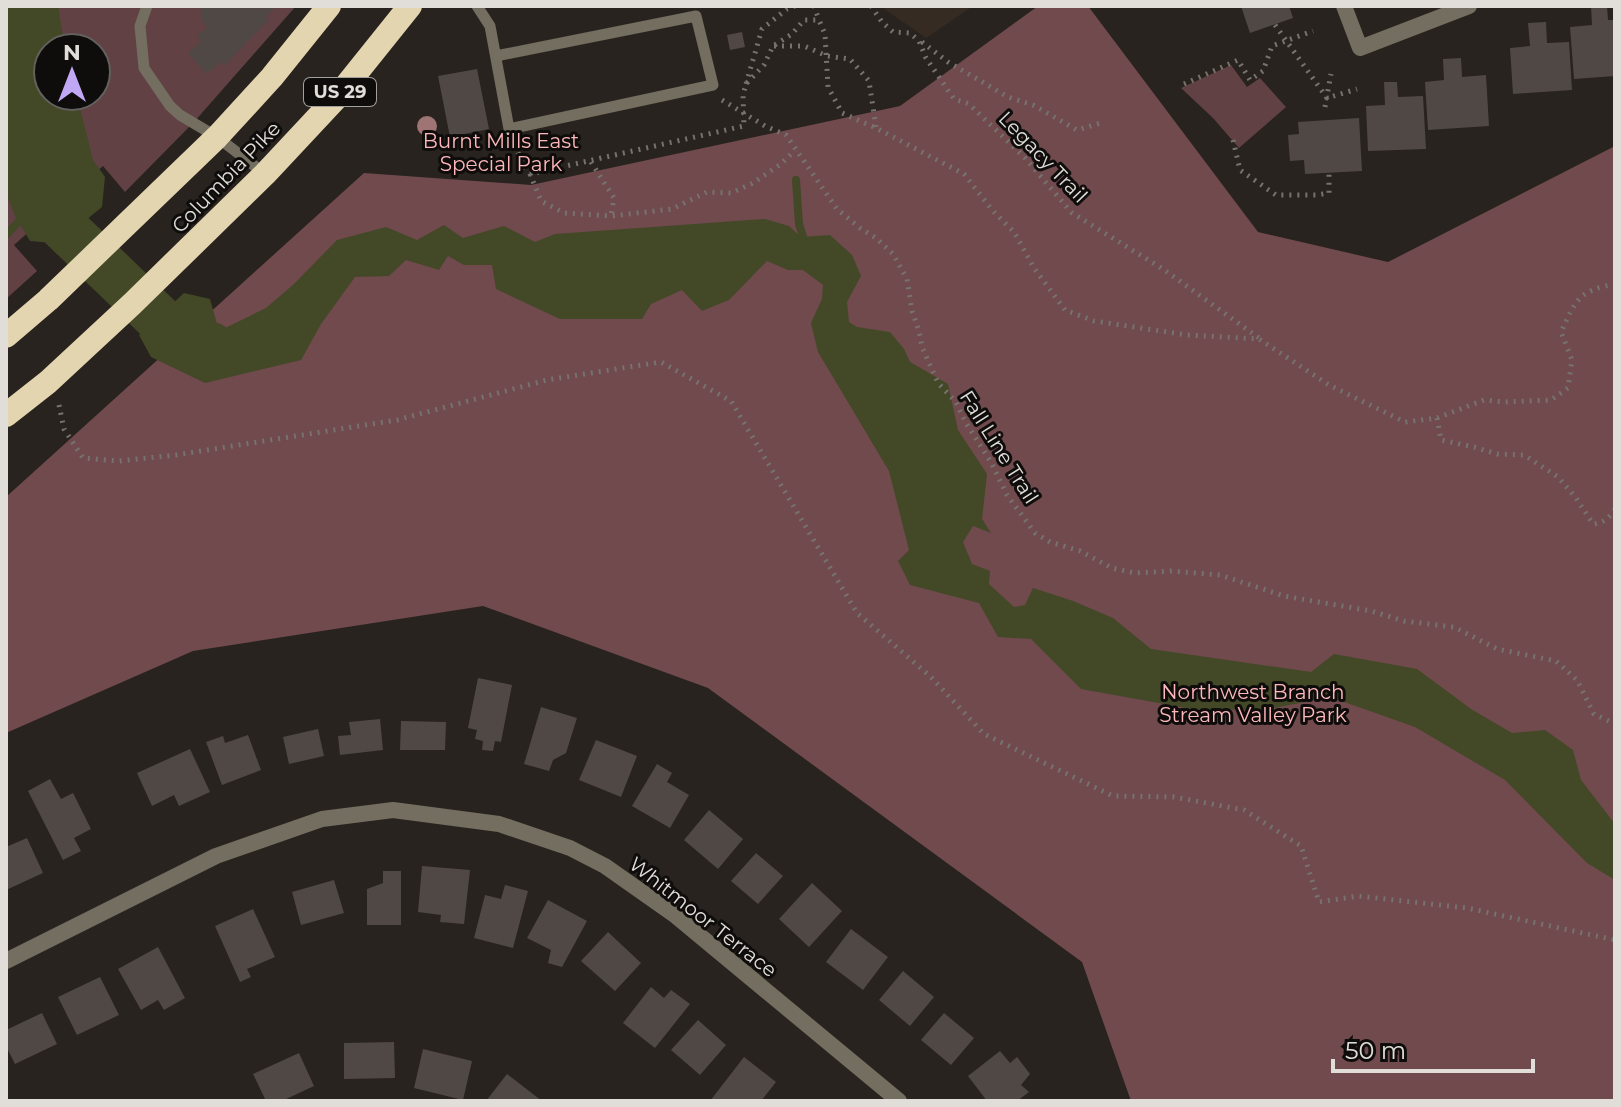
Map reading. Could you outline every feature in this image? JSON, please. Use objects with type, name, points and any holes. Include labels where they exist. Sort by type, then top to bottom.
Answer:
[{"type":"highway","name":"Columbia Pike","points":[[6,336],[48,300],[217,137],[272,77],[329,6]]},
{"type":"highway","name":"Columbia Pike","points":[[6,415],[48,382],[169,270],[265,174],[337,97],[410,6]]},
{"type":"street","points":[[1344,6],[1360,48],[1469,6]]},
{"type":"street","name":"Whitmoor Terrace","points":[[6,961],[216,856],[322,819],[393,810],[499,824],[570,848],[605,866],[664,908],[899,1101]]},
{"type":"lane","points":[[147,6],[140,26],[144,68],[170,106],[265,174]]},
{"type":"lane","points":[[477,6],[490,26],[509,129],[713,85],[696,16],[496,56]]},
{"type":"path","points":[[530,174],[744,126],[743,95],[762,29],[795,6]]},
{"type":"path","points":[[814,6],[825,34],[828,87],[842,113],[964,174],[1014,232],[1034,268],[1065,310],[1094,321],[1172,333],[1259,339]]},
{"type":"path","points":[[871,6],[893,32],[910,33],[948,62],[1008,97],[1033,105],[1077,130],[1104,122]]},
{"type":"path","points":[[746,84],[764,65],[773,46],[792,34],[804,20],[819,20]]},
{"type":"path","points":[[1275,25],[1327,98]]},
{"type":"path","points":[[1184,84],[1238,60],[1250,80],[1263,71],[1272,46],[1313,31]]},
{"type":"path","name":"Legacy Trail","points":[[919,41],[926,58],[954,99],[969,104],[1025,158],[1072,213],[1163,269],[1329,385],[1405,422],[1437,418]]},
{"type":"path","points":[[773,46],[804,46],[827,56],[850,59],[869,81],[876,128]]},
{"type":"path","points":[[1325,107],[1331,74]]},
{"type":"path","points":[[1327,98],[1357,89]]},
{"type":"path","name":"Fall Line Trail","points":[[742,112],[786,135],[837,209],[893,254],[907,279],[922,347],[938,383],[956,402],[1007,495],[1035,533],[1112,568],[1135,573],[1172,571],[1220,575],[1284,596],[1371,611],[1404,621],[1454,627],[1497,649],[1556,661],[1577,680],[1594,714],[1615,724]]},
{"type":"path","points":[[509,129],[541,201],[564,213],[611,216],[672,209],[707,192],[731,193],[771,171],[795,150]]},
{"type":"path","points":[[1233,140],[1240,170],[1276,195],[1329,193],[1329,173]]},
{"type":"path","points":[[591,162],[614,198],[611,216]]},
{"type":"path","points":[[1615,284],[1582,294],[1561,332],[1572,360],[1568,388],[1551,400],[1484,400],[1437,418],[1441,440],[1497,454],[1524,455],[1558,477],[1593,524],[1600,524],[1615,509]]},
{"type":"path","points":[[58,401],[64,429],[83,458],[119,461],[397,420],[547,380],[661,362],[731,401],[857,613],[931,677],[984,734],[1113,796],[1174,797],[1244,810],[1301,846],[1319,902],[1358,896],[1467,908],[1615,940]]},
{"type":"shaded area","points":[[6,6],[296,6],[194,122],[125,192],[103,166],[14,245],[37,271],[6,299]]},
{"type":"shaded area","points":[[6,6],[58,6],[62,32],[32,32],[32,112],[81,112],[93,160],[105,177],[102,207],[70,233],[64,244],[30,241],[6,193]]},
{"type":"shaded area","points":[[880,6],[973,6],[926,38]]},
{"type":"shaded area","points":[[1231,65],[1247,87],[1260,78],[1286,107],[1239,148],[1181,88]]},
{"type":"shaded area","points":[[765,219],[789,226],[801,237],[830,235],[852,255],[861,276],[847,302],[849,322],[857,327],[890,332],[910,362],[948,384],[958,430],[987,474],[982,519],[991,533],[973,526],[963,542],[972,564],[990,571],[989,584],[1014,607],[1025,605],[1033,588],[1113,618],[1151,649],[1311,672],[1334,654],[1417,669],[1471,709],[1512,733],[1545,730],[1573,750],[1581,780],[1615,824],[1615,880],[1587,863],[1505,780],[1415,727],[1330,697],[1264,710],[1192,709],[1081,689],[1031,639],[998,637],[979,603],[910,585],[898,561],[909,550],[889,471],[818,352],[811,323],[822,299],[823,285],[803,270],[788,270],[767,261],[729,300],[702,311],[682,290],[651,304],[642,319],[560,319],[496,289],[492,265],[464,265],[448,256],[439,270],[406,260],[389,276],[355,277],[321,324],[301,360],[205,383],[151,357],[139,335],[184,293],[210,299],[219,331],[266,308],[337,240],[386,227],[417,240],[444,225],[463,238],[504,226],[535,242],[555,234]]},
{"type":"green space","name":"Northwest Branch Stream Valley Park","points":[[1038,6],[1088,6],[1258,232],[1388,262],[1615,146],[1615,1101],[1131,1101],[1082,962],[708,688],[483,606],[193,651],[6,733],[6,497],[364,173],[531,185],[900,106]]},
{"type":"building","points":[[201,6],[276,6],[266,17],[268,20],[224,66],[220,62],[207,74],[188,53],[201,42],[197,36],[207,27],[202,21]]},
{"type":"building","points":[[1241,6],[1289,6],[1293,18],[1250,33]]},
{"type":"building","points":[[1591,6],[1607,6],[1608,20],[1615,20],[1615,76],[1574,79],[1570,27],[1592,25]]},
{"type":"building","points":[[1546,22],[1547,43],[1569,42],[1572,90],[1513,94],[1510,48],[1530,46],[1528,23]]},
{"type":"building","points":[[742,32],[745,47],[730,50],[727,35]]},
{"type":"building","points":[[1461,58],[1462,77],[1486,75],[1489,126],[1428,130],[1425,82],[1444,80],[1443,59]]},
{"type":"building","points":[[477,69],[489,129],[450,137],[438,76]]},
{"type":"building","points":[[1384,82],[1397,82],[1398,97],[1423,96],[1426,149],[1368,151],[1366,106],[1385,105]]},
{"type":"building","points":[[1359,118],[1362,171],[1305,174],[1304,160],[1290,161],[1288,135],[1299,134],[1298,122]]},
{"type":"building","points":[[478,678],[512,685],[501,742],[495,741],[493,751],[482,750],[483,741],[475,739],[477,730],[468,728]]},
{"type":"building","points":[[541,707],[577,718],[566,753],[553,760],[549,771],[524,764]]},
{"type":"building","points":[[380,719],[383,750],[340,755],[338,736],[351,735],[349,722]]},
{"type":"building","points":[[401,721],[446,722],[445,750],[400,750]]},
{"type":"building","points":[[318,729],[324,756],[289,764],[283,737]]},
{"type":"building","points":[[248,735],[261,770],[222,785],[206,742],[223,736],[225,743]]},
{"type":"building","points":[[596,740],[637,756],[621,797],[579,780]]},
{"type":"building","points":[[190,749],[210,792],[179,806],[174,795],[152,806],[137,773]]},
{"type":"building","points":[[657,764],[672,773],[667,782],[689,795],[670,828],[632,806]]},
{"type":"building","points":[[50,779],[61,799],[73,793],[91,829],[74,838],[81,851],[63,860],[28,791]]},
{"type":"building","points":[[709,810],[743,839],[718,869],[684,840]]},
{"type":"building","points":[[27,838],[43,873],[6,890],[6,847]]},
{"type":"building","points":[[756,853],[783,876],[758,904],[731,881]]},
{"type":"building","points":[[422,866],[470,870],[464,924],[440,922],[441,915],[418,912]]},
{"type":"building","points":[[383,871],[401,871],[401,925],[367,925],[367,889],[383,883]]},
{"type":"building","points":[[334,880],[344,913],[301,925],[292,892]]},
{"type":"building","points":[[812,883],[842,911],[809,947],[779,919]]},
{"type":"building","points":[[505,885],[528,891],[513,948],[474,938],[485,895],[501,899]]},
{"type":"building","points":[[548,900],[587,921],[562,967],[548,963],[551,950],[527,938]]},
{"type":"building","points":[[253,909],[275,957],[247,969],[251,977],[240,982],[215,926]]},
{"type":"building","points":[[851,929],[888,957],[863,990],[826,962]]},
{"type":"building","points":[[608,932],[641,963],[615,991],[581,961]]},
{"type":"building","points":[[158,947],[185,998],[164,1010],[158,1000],[141,1010],[118,969]]},
{"type":"building","points":[[903,971],[934,997],[910,1026],[879,1000]]},
{"type":"building","points":[[100,977],[119,1015],[77,1035],[58,997]]},
{"type":"building","points":[[651,987],[664,998],[671,990],[690,1004],[655,1048],[623,1023]]},
{"type":"building","points":[[42,1013],[57,1044],[15,1064],[6,1046],[6,1030]]},
{"type":"building","points":[[944,1013],[974,1038],[951,1065],[921,1040]]},
{"type":"building","points":[[698,1020],[726,1045],[700,1075],[671,1050]]},
{"type":"building","points":[[394,1042],[395,1078],[344,1079],[344,1043]]},
{"type":"building","points":[[423,1049],[472,1061],[463,1100],[414,1088]]},
{"type":"building","points":[[1000,1051],[1010,1063],[1017,1057],[1030,1074],[1021,1085],[1029,1092],[1017,1101],[987,1101],[968,1076]]},
{"type":"building","points":[[299,1053],[314,1086],[282,1101],[266,1101],[253,1074]]},
{"type":"building","points":[[744,1057],[776,1082],[761,1101],[710,1101]]},
{"type":"building","points":[[507,1074],[542,1101],[486,1101]]},
{"type":"waterway","points":[[46,173],[55,219],[180,339],[206,349],[211,346]]},
{"type":"waterway","points":[[796,180],[799,224],[806,246]]},
{"type":"waterway","points":[[6,235],[25,215]]},
{"type":"park label","name":"Burnt Mills East Special Park","points":[[501,152]]}]
